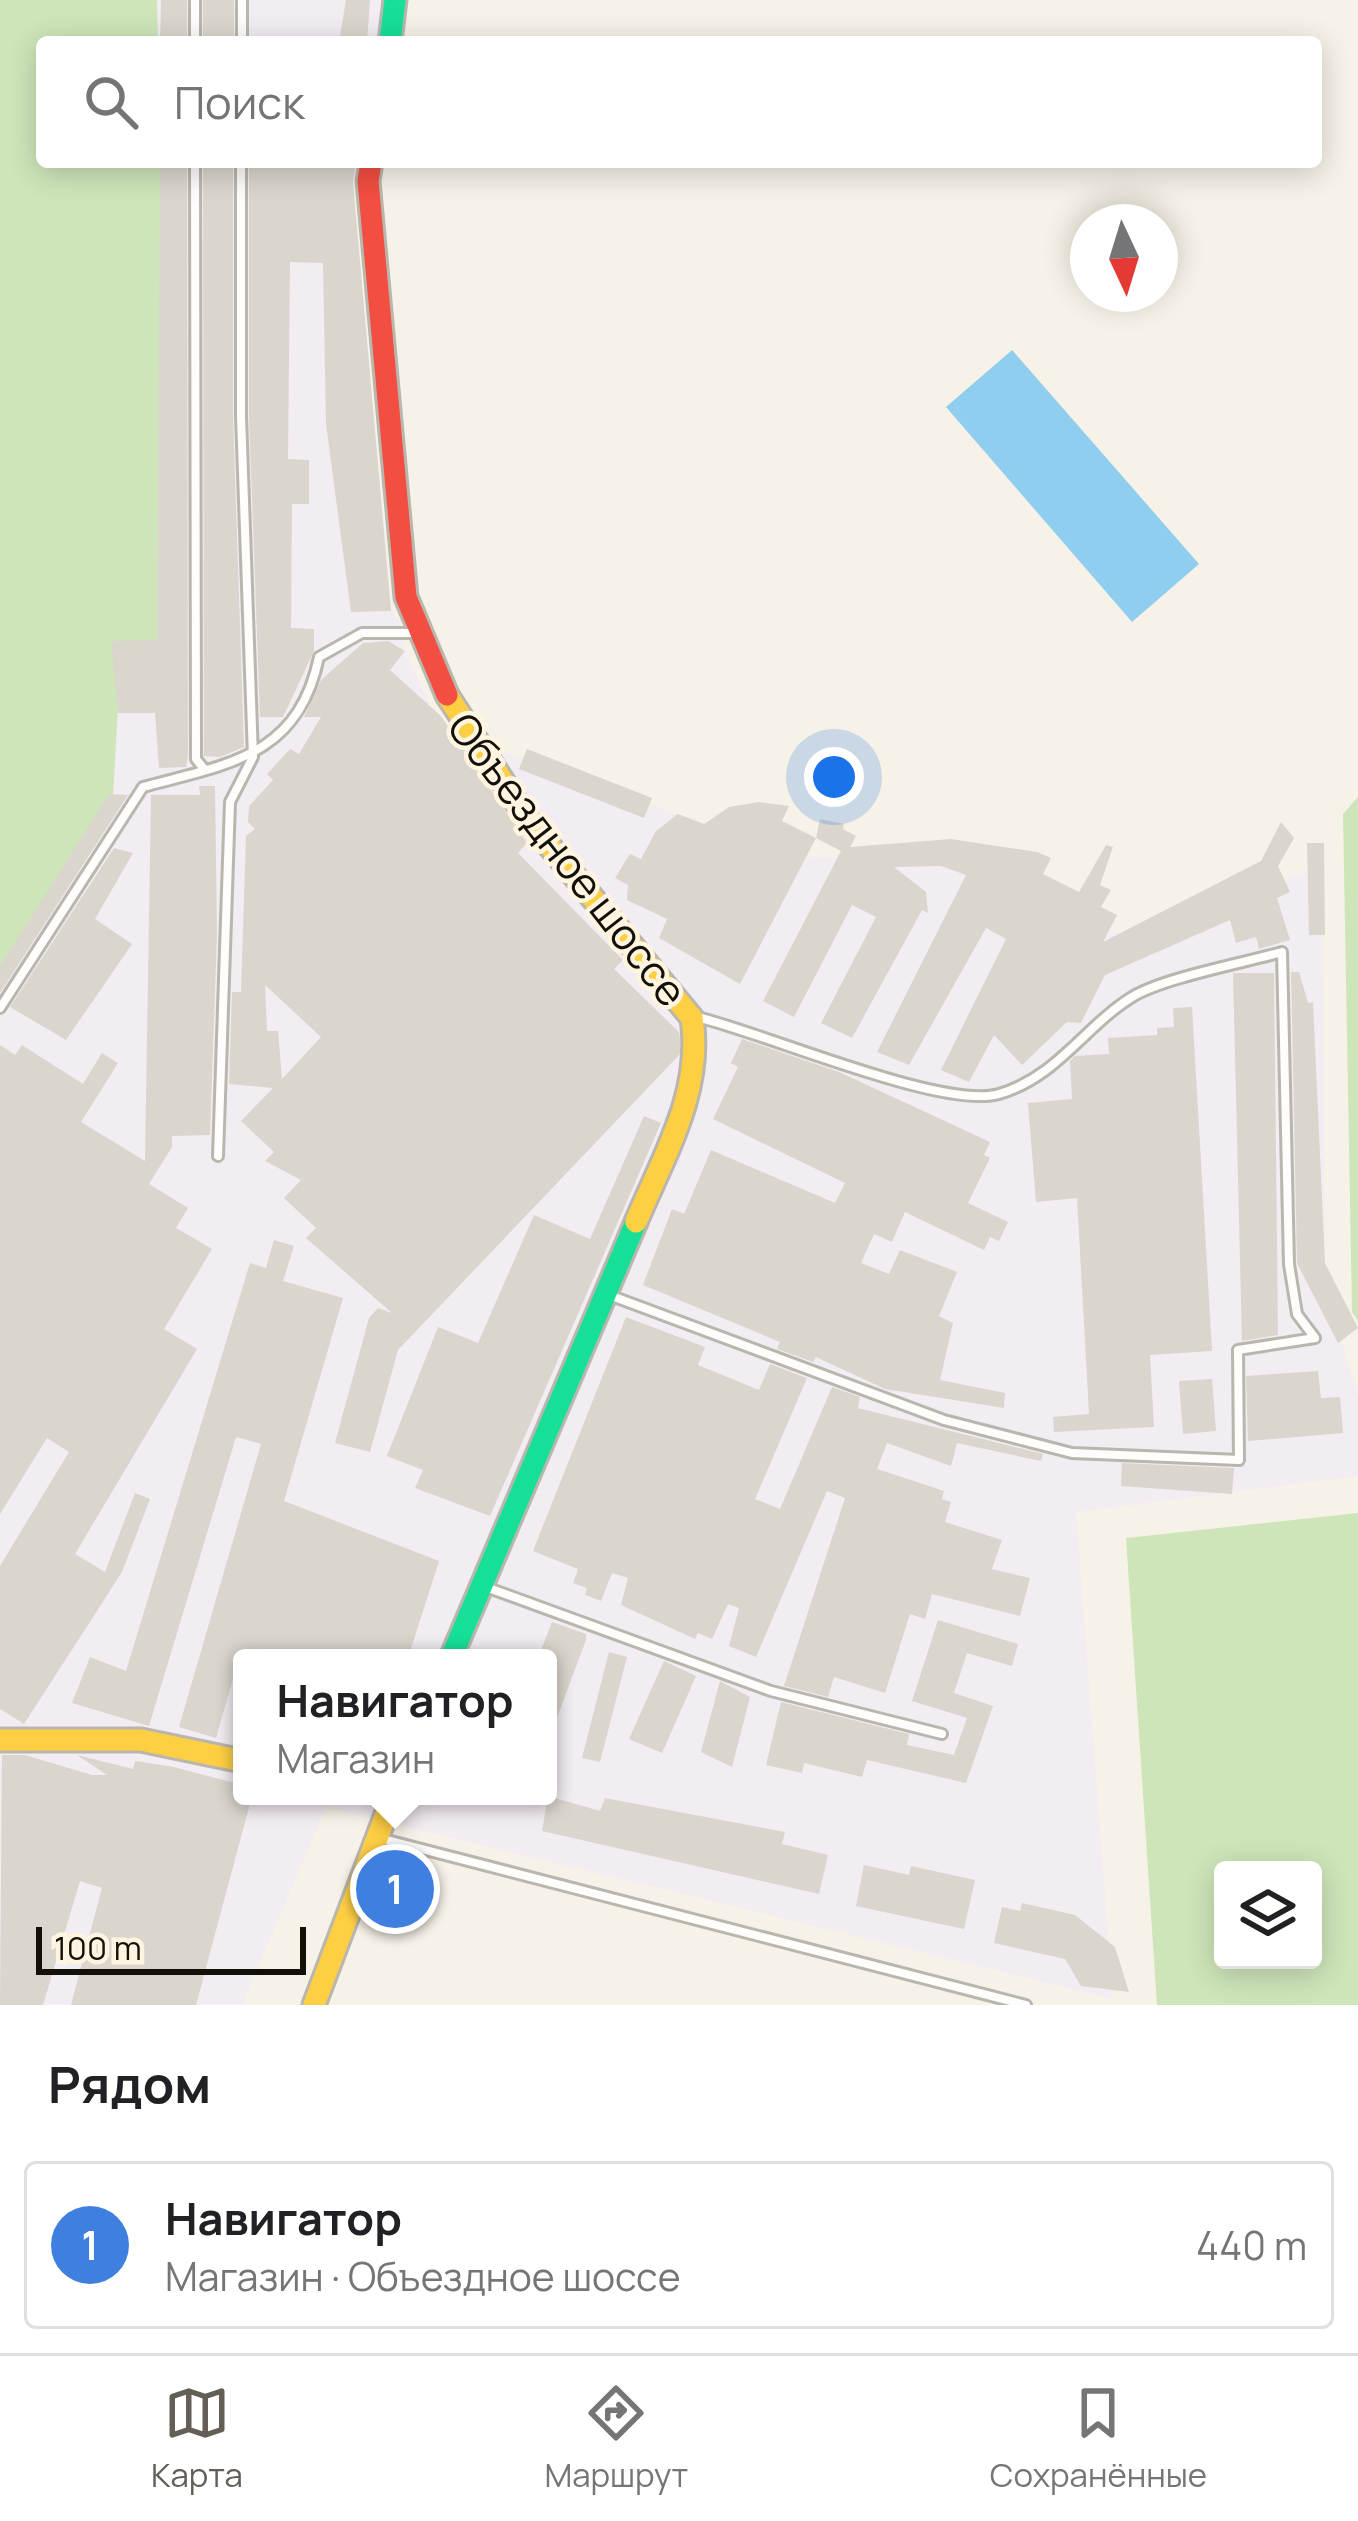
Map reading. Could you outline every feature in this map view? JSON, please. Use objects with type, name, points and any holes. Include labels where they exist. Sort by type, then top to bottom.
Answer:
[{"type":"street","points":[[391,36],[395,0]]},
{"type":"street","name":"Объездное шоссе","points":[[370,168],[406,597],[417,633],[446,701],[495,777],[689,1016],[698,1037],[692,1089],[455,1649]]},
{"type":"street","points":[[0,1740],[141,1740],[233,1759]]},
{"type":"street","points":[[314,2005],[389,1805]]},
{"type":"lane","points":[[195,0],[195,36]]},
{"type":"lane","points":[[242,0],[242,36]]},
{"type":"lane","points":[[195,168],[196,760],[205,770]]},
{"type":"lane","points":[[241,168],[241,416],[253,757]]},
{"type":"lane","points":[[218,1156],[230,802],[253,757],[297,717],[319,657],[362,633],[417,633]]},
{"type":"lane","points":[[0,1008],[143,787],[253,757]]},
{"type":"lane","points":[[605,1294],[944,1420],[1072,1453],[1239,1460],[1238,1350],[1315,1338],[1297,1314],[1289,1264],[1282,952],[1134,995],[1070,1056],[997,1095],[923,1090],[747,1029],[689,1016]]},
{"type":"lane","points":[[482,1585],[771,1691],[943,1734]]},
{"type":"lane","points":[[375,1837],[1026,2005]]},
{"type":"shaded area","points":[[157,0],[382,0],[377,36],[158,36]]},
{"type":"shaded area","points":[[160,168],[351,168],[380,596],[399,621],[405,651],[441,730],[797,857],[990,860],[1131,941],[1323,865],[1325,1289],[1358,1396],[1358,1476],[1076,1512],[1113,1999],[326,1807],[242,2005],[0,2005],[0,968],[113,798],[119,689],[166,629]]},
{"type":"green space","points":[[0,0],[157,0],[158,36],[36,36],[36,168],[160,168],[166,630],[119,689],[113,798],[0,968]]},
{"type":"green space","points":[[1358,797],[1358,1321],[1352,1312],[1343,814]]},
{"type":"green space","points":[[1358,1513],[1358,2005],[1157,2005],[1126,1538]]},
{"type":"water","points":[[1012,350],[1199,564],[1132,622],[946,407]]},
{"type":"building","points":[[161,0],[187,0],[187,36],[160,36]]},
{"type":"building","points":[[203,0],[234,0],[234,36],[203,36]]},
{"type":"building","points":[[346,0],[370,0],[367,36],[340,36]]},
{"type":"building","points":[[160,168],[187,168],[186,767],[159,768],[155,713],[118,713],[111,641],[157,640]]},
{"type":"building","points":[[203,168],[233,168],[233,416],[244,747],[220,757],[204,756]]},
{"type":"building","points":[[249,168],[355,168],[391,611],[351,612],[326,424],[323,263],[290,262],[288,459],[309,460],[309,504],[292,504],[291,628],[314,629],[314,651],[283,717],[260,717],[249,416]]},
{"type":"building","points":[[388,641],[405,651],[390,670],[441,716],[527,843],[518,853],[623,960],[614,969],[679,1032],[682,1052],[398,1350],[370,1452],[335,1443],[369,1318],[378,1308],[392,1313],[306,1238],[316,1228],[284,1198],[301,1180],[265,1161],[274,1152],[241,1121],[273,1088],[229,1084],[232,992],[241,992],[246,836],[255,829],[248,822],[249,806],[273,780],[267,774],[290,749],[299,754],[321,717],[304,717],[321,680],[363,643]],"holes":[[[265,985],[321,1037],[282,1079],[278,1031],[267,1031]]]},
{"type":"building","points":[[527,749],[652,798],[644,818],[519,769]]},
{"type":"building","points":[[199,786],[215,786],[217,934],[210,1135],[172,1136],[172,1147],[149,1184],[188,1208],[176,1228],[212,1249],[164,1329],[197,1349],[75,1554],[105,1572],[135,1493],[150,1499],[122,1572],[24,1724],[0,1709],[0,1566],[69,1452],[47,1438],[0,1514],[0,1045],[15,1055],[22,1045],[83,1084],[102,1053],[118,1063],[81,1122],[145,1161],[151,795],[200,795]]},
{"type":"building","points":[[109,794],[128,795],[0,993],[0,966]]},
{"type":"building","points":[[759,802],[789,806],[782,821],[816,838],[740,984],[659,938],[667,919],[627,900],[628,885],[615,878],[630,854],[641,859],[656,831],[678,814],[704,824],[729,807]]},
{"type":"building","points":[[820,819],[844,824],[843,829],[856,836],[850,847],[951,839],[1037,852],[1051,858],[1043,874],[1079,892],[1106,845],[1113,847],[1100,885],[1111,890],[1101,907],[1117,915],[1103,942],[1261,861],[1281,822],[1294,838],[1278,866],[1290,892],[1277,898],[1290,940],[1259,949],[1256,937],[1236,943],[1230,920],[1105,975],[1081,1023],[1067,1022],[1022,1065],[994,1035],[969,1082],[941,1070],[1006,939],[986,928],[909,1065],[877,1052],[966,875],[941,866],[894,867],[926,892],[928,913],[922,910],[852,1038],[821,1023],[876,917],[852,905],[794,1017],[763,1001],[841,851],[816,838]]},
{"type":"building","points":[[1307,843],[1324,843],[1325,935],[1309,935]]},
{"type":"building","points":[[114,848],[133,853],[95,919],[132,944],[66,1040],[10,1007]]},
{"type":"building","points":[[1291,972],[1299,972],[1308,1003],[1313,1002],[1325,1263],[1358,1328],[1338,1343],[1297,1263]]},
{"type":"building","points":[[1233,973],[1274,973],[1278,1335],[1242,1341]]},
{"type":"building","points":[[1192,1007],[1212,1351],[1150,1355],[1154,1427],[1054,1432],[1053,1417],[1089,1414],[1077,1198],[1036,1202],[1028,1103],[1072,1099],[1070,1061],[1075,1056],[1109,1054],[1108,1038],[1157,1035],[1157,1028],[1174,1027],[1173,1008]]},
{"type":"building","points":[[742,1039],[839,1072],[990,1142],[984,1155],[990,1158],[968,1203],[1008,1222],[999,1241],[990,1237],[984,1250],[905,1212],[892,1242],[874,1234],[861,1263],[889,1274],[900,1250],[957,1272],[939,1316],[953,1323],[940,1380],[1005,1393],[1004,1408],[885,1389],[816,1357],[813,1362],[777,1349],[780,1342],[643,1285],[672,1209],[684,1214],[711,1150],[835,1203],[845,1183],[713,1119],[738,1067],[731,1063]]},
{"type":"building","points":[[644,1116],[661,1123],[490,1516],[415,1488],[423,1470],[387,1456],[438,1327],[478,1343],[534,1215],[590,1239]]},
{"type":"building","points":[[274,1240],[294,1246],[283,1281],[343,1298],[284,1501],[439,1561],[411,1649],[233,1649],[233,1679],[216,1738],[179,1727],[261,1444],[236,1437],[149,1726],[72,1703],[90,1657],[126,1671],[250,1263],[266,1268]]},
{"type":"building","points":[[626,1317],[705,1347],[698,1365],[759,1390],[770,1364],[807,1378],[755,1499],[780,1509],[832,1387],[860,1397],[858,1408],[1043,1454],[1041,1461],[957,1443],[951,1466],[887,1443],[877,1469],[944,1491],[942,1499],[951,1502],[945,1522],[1002,1540],[992,1569],[1030,1578],[1020,1616],[932,1594],[925,1619],[910,1614],[885,1693],[834,1677],[828,1697],[784,1686],[845,1498],[827,1491],[756,1657],[729,1646],[739,1608],[728,1604],[712,1639],[698,1633],[695,1639],[621,1605],[628,1578],[612,1573],[601,1601],[585,1595],[587,1588],[573,1583],[578,1569],[533,1551]]},
{"type":"building","points":[[1318,1371],[1321,1398],[1340,1397],[1343,1433],[1248,1441],[1246,1376]]},
{"type":"building","points":[[1212,1379],[1216,1431],[1183,1434],[1179,1381]]},
{"type":"building","points":[[1122,1463],[1234,1468],[1232,1494],[1121,1486]]},
{"type":"building","points":[[938,1620],[1018,1644],[1012,1666],[967,1653],[954,1693],[993,1706],[966,1783],[867,1760],[862,1777],[804,1763],[802,1773],[766,1765],[781,1702],[909,1734],[907,1745],[954,1755],[967,1718],[912,1701]]},
{"type":"building","points":[[552,1622],[586,1634],[557,1718],[557,1649],[542,1649]]},
{"type":"building","points":[[609,1652],[627,1657],[600,1762],[582,1758]]},
{"type":"building","points":[[664,1661],[696,1676],[662,1753],[629,1739]]},
{"type":"building","points":[[720,1681],[750,1697],[732,1767],[701,1752]]},
{"type":"building","points":[[2,1755],[25,1755],[92,1775],[107,1775],[77,1755],[133,1769],[135,1761],[233,1783],[233,1805],[250,1805],[196,2005],[71,2005],[102,1888],[80,1881],[43,2005],[0,2005]]},
{"type":"building","points":[[605,1798],[785,1832],[782,1844],[828,1855],[819,1894],[542,1831],[546,1805],[557,1805],[557,1799],[600,1811]]},
{"type":"building","points":[[396,1855],[417,1862],[393,1921],[373,1915]]},
{"type":"building","points":[[864,1865],[909,1875],[911,1866],[975,1880],[964,1929],[856,1906]]},
{"type":"building","points":[[1022,1903],[1075,1915],[1115,1947],[1129,1992],[1081,1986],[1065,1959],[994,1943],[1002,1907],[1020,1911]]},
{"type":"traffic: fast","points":[[391,36],[395,0]]},
{"type":"traffic: fast","points":[[455,1649],[636,1222]]},
{"type":"traffic: slow","points":[[447,695],[528,820],[692,1018],[692,1072],[679,1123],[636,1222]]},
{"type":"traffic: slow","points":[[0,1740],[141,1740],[233,1759]]},
{"type":"traffic: slow","points":[[314,2005],[390,1805]]},
{"type":"traffic: jam","points":[[370,168],[406,597],[447,695]]},
{"type":"place","name":"Навигатор","points":[[395,1889]]}]
